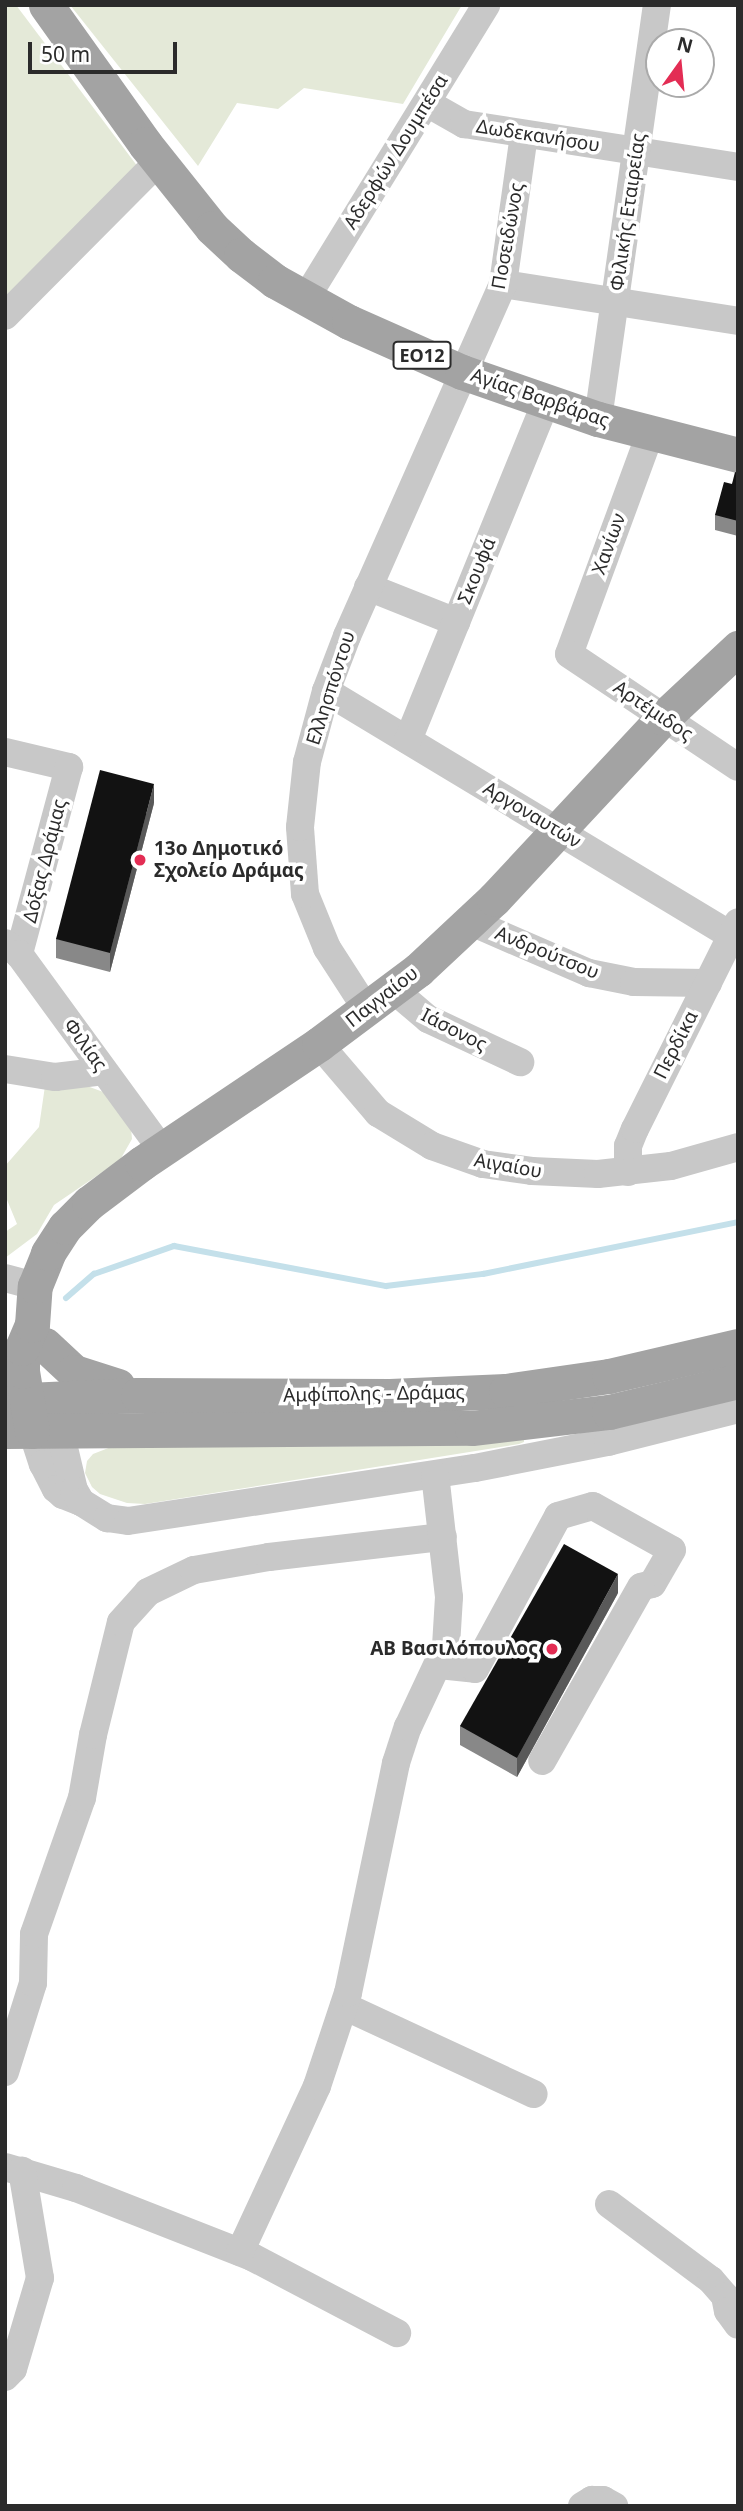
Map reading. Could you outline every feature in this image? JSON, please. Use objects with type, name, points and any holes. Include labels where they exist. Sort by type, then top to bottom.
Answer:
[{"type":"main road","name":"ΕΟ12","points":[[46,5],[159,162]]},
{"type":"main road","name":"Αγίας Βαρβάρας","points":[[159,162],[212,228],[241,255],[306,298],[349,322],[462,372],[546,402],[650,434],[738,455]]},
{"type":"main road","name":"Παγγαίου","points":[[30,1307],[48,1253],[65,1227],[89,1203],[381,1000],[471,922],[663,718],[738,648]]},
{"type":"main road","points":[[30,1307],[74,1372],[108,1384],[251,1396]]},
{"type":"main road","points":[[30,1307],[30,1415]]},
{"type":"main road","name":"Αμφίπολης - Δράμας","points":[[30,1415],[251,1396],[402,1396],[506,1391],[620,1374],[738,1346]]},
{"type":"main road","name":"Αμφίπολης - Δράμας","points":[[30,1415],[495,1426],[609,1412],[738,1381]]},
{"type":"street","name":"Αδερφών Δουμπέσα","points":[[306,298],[486,5]]},
{"type":"street","name":"Φιλικής Εταιρείας","points":[[598,419],[657,5]]},
{"type":"street","name":"Δωδεκανήσου","points":[[427,103],[456,121],[738,167]]},
{"type":"street","name":"Ποσειδώνος","points":[[462,372],[503,284],[524,134]]},
{"type":"street","points":[[5,316],[159,162]]},
{"type":"street","points":[[503,284],[738,321]]},
{"type":"street","name":"Ελλησπόντου","points":[[381,1000],[317,929],[302,877],[300,827],[303,793],[312,740],[326,691],[368,587],[462,372]]},
{"type":"street","name":"Σκουφά","points":[[408,740],[546,402]]},
{"type":"street","name":"Χανίων","points":[[569,654],[650,434]]},
{"type":"street","points":[[368,587],[456,622]]},
{"type":"street","name":"Αρτέμιδος","points":[[569,654],[738,767]]},
{"type":"street","name":"Αργοναυτών","points":[[326,691],[559,831],[736,933]]},
{"type":"street","name":"Δόξας Δράμας","points":[[5,752],[69,767],[12,948]]},
{"type":"street","name":"Ανδρούτσου","points":[[471,922],[589,973],[634,982],[708,983]]},
{"type":"street","name":"Περδίκα","points":[[628,1172],[628,1146],[635,1129],[736,933]]},
{"type":"street","name":"Φιλίας","points":[[12,948],[162,1150]]},
{"type":"street","name":"Ιάσονος","points":[[381,1000],[520,1062]]},
{"type":"street","name":"Αιγαίου","points":[[319,1044],[378,1112],[442,1150],[483,1164],[580,1174],[628,1172],[687,1163],[738,1147]]},
{"type":"street","points":[[5,1069],[55,1077],[104,1070]]},
{"type":"street","points":[[30,1415],[43,1464],[56,1489],[63,1496],[81,1502],[107,1518],[142,1520],[435,1475],[608,1442],[738,1409]]},
{"type":"street","points":[[240,2252],[306,2115],[344,2006],[396,1763],[408,1727],[446,1646],[450,1617],[435,1475]]},
{"type":"street","points":[[439,1665],[475,1669],[558,1541],[558,1516],[591,1506],[671,1550],[652,1584],[629,1581],[542,1761]]},
{"type":"street","points":[[5,2072],[33,1983],[34,1934],[82,1798],[93,1735],[121,1622],[148,1592],[194,1570],[269,1557],[443,1537]]},
{"type":"street","points":[[344,2006],[534,2095]]},
{"type":"street","points":[[13,2169],[76,2188],[240,2252],[397,2333]]},
{"type":"street","points":[[5,2377],[16,2362],[40,2278],[13,2169]]},
{"type":"street","points":[[609,2204],[711,2280],[724,2296],[728,2311],[738,2325]]},
{"type":"street","points":[[582,2506],[592,2500],[603,2500],[614,2506]]},
{"type":"green space","points":[[5,5],[16,5],[138,167],[5,300]]},
{"type":"green space","points":[[70,5],[462,5],[403,104],[304,88],[278,109],[237,103],[198,166]]},
{"type":"green space","points":[[45,1086],[87,1086],[106,1093],[131,1128],[132,1139],[120,1160],[54,1205],[37,1234],[5,1258],[5,1232],[17,1224],[5,1195],[5,1166],[39,1127]]},
{"type":"green space","points":[[524,1439],[524,1442],[519,1444],[145,1504],[127,1503],[100,1494],[92,1487],[85,1473],[87,1461],[93,1454],[111,1447],[402,1446]]},
{"type":"building","points":[[735,472],[738,473],[738,521],[715,515],[724,482],[732,484]]},
{"type":"building","points":[[100,770],[154,784],[110,953],[56,939]]},
{"type":"building","name":"ΑΒ Βασιλόπουλος","points":[[564,1544],[618,1574],[517,1758],[460,1726]]},
{"type":"waterway","points":[[66,1298],[94,1274],[174,1246],[386,1286],[483,1274],[738,1222]]},
{"type":"place","name":"13ο Δημοτικό Σχολείο Δράμας","points":[[140,860]]},
{"type":"place","name":"ΑΒ Βασιλόπουλος","points":[[552,1649]]}]
